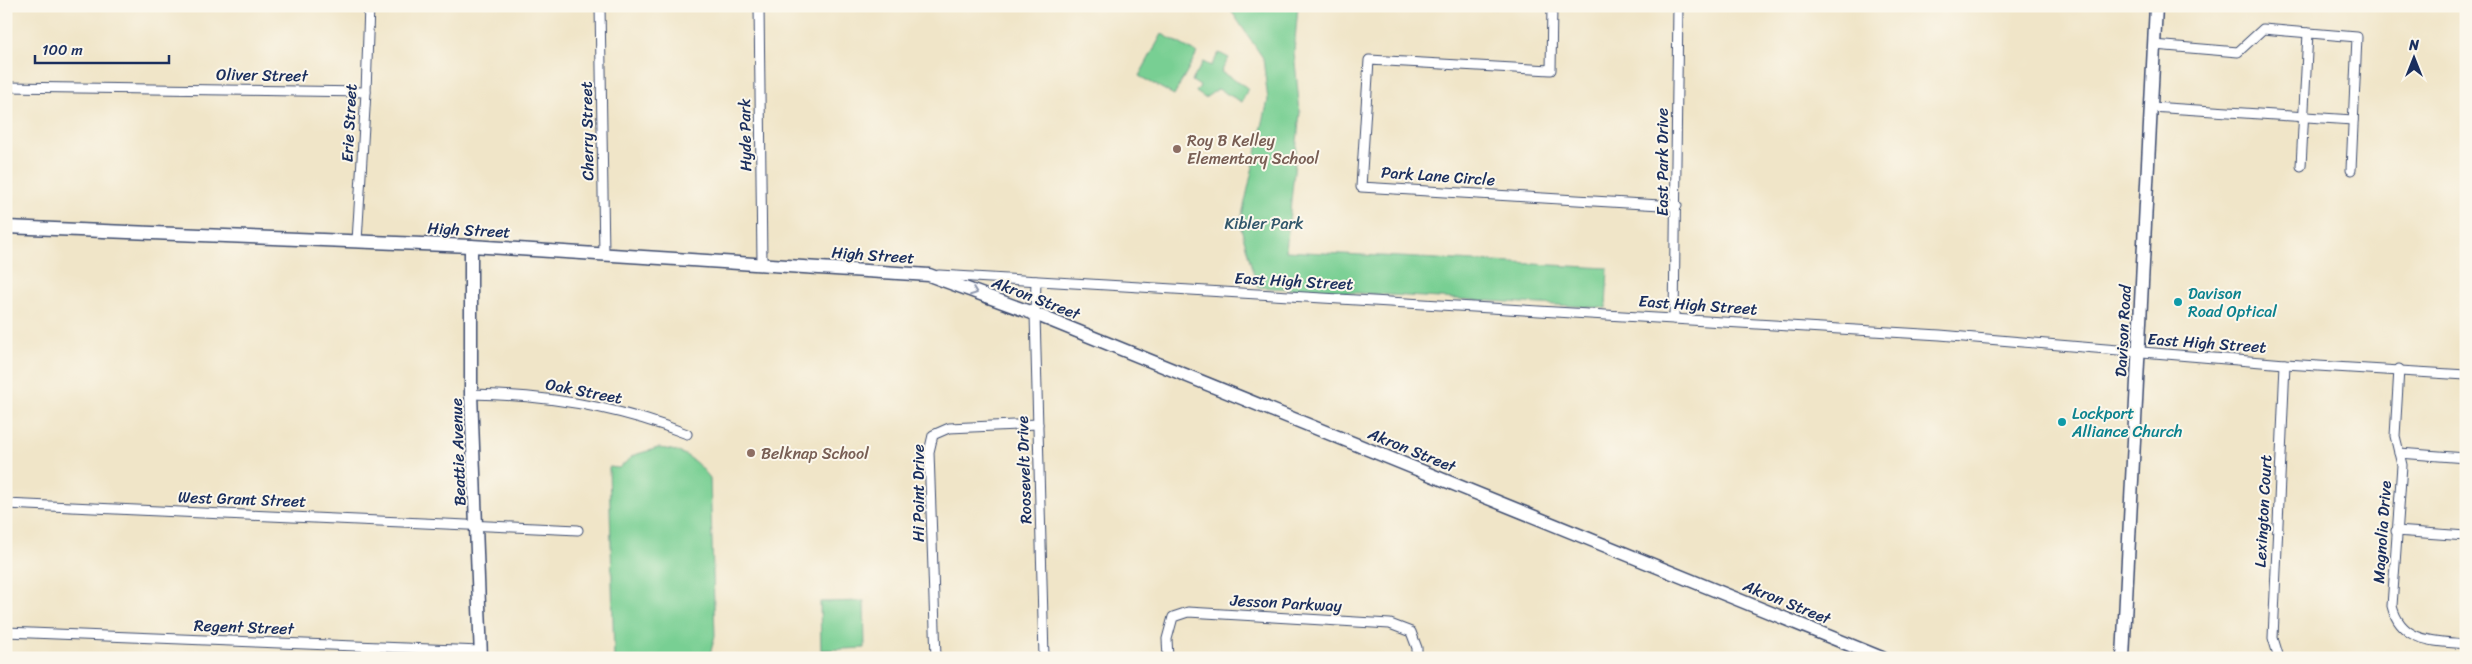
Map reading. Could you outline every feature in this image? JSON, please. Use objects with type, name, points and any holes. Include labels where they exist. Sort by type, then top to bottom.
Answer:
[{"type":"main road","name":"Davison Road","points":[[2123,658],[2156,6]]},
{"type":"main road","name":"High Street","points":[[6,227],[471,246],[929,274]]},
{"type":"main road","name":"Beattie Avenue","points":[[471,246],[471,394],[481,655]]},
{"type":"main road","name":"Akron Street","points":[[929,274],[1035,314],[1882,658]]},
{"type":"street","name":"Erie Street","points":[[357,241],[369,6]]},
{"type":"street","name":"Cherry Street","points":[[600,6],[604,255]]},
{"type":"street","name":"Hyde Park","points":[[759,6],[762,263]]},
{"type":"street","name":"Park Lane Circle","points":[[1552,6],[1551,70],[1369,60],[1361,187],[1677,206]]},
{"type":"street","name":"East Park Drive","points":[[1674,318],[1677,206],[1678,6]]},
{"type":"street","points":[[2154,45],[2238,52],[2263,29],[2357,37],[2351,170]]},
{"type":"street","points":[[2301,166],[2302,118],[2308,33]]},
{"type":"street","name":"Oliver Street","points":[[6,87],[366,92]]},
{"type":"street","points":[[2151,107],[2353,120]]},
{"type":"street","name":"East High Street","points":[[929,274],[1940,335],[2138,353],[2466,375]]},
{"type":"street","name":"Roosevelt Drive","points":[[1036,281],[1035,314],[1044,658]]},
{"type":"street","name":"Lexington Court","points":[[2279,658],[2273,638],[2285,364]]},
{"type":"street","name":"Magnolia Drive","points":[[2399,370],[2395,436],[2402,464],[2392,606],[2395,617],[2415,637],[2430,641],[2466,644]]},
{"type":"street","name":"Oak Street","points":[[471,394],[509,394],[580,404],[644,419],[687,434]]},
{"type":"street","name":"Hi Point Drive","points":[[936,658],[930,452],[933,435],[948,428],[1038,424]]},
{"type":"street","points":[[2399,453],[2466,458]]},
{"type":"street","name":"West Grant Street","points":[[6,504],[578,530]]},
{"type":"street","points":[[2396,531],[2466,536]]},
{"type":"street","name":"Jesson Parkway","points":[[1168,658],[1167,639],[1173,617],[1188,612],[1390,624],[1411,632],[1417,648],[1417,658]]},
{"type":"street","name":"Regent Street","points":[[6,632],[481,655]]},
{"type":"green space","name":"Kibler Park","points":[[1228,6],[1298,6],[1294,52],[1300,112],[1286,251],[1608,268],[1606,308],[1257,287],[1240,224],[1268,100],[1263,58]]},
{"type":"green space","points":[[1162,34],[1197,53],[1174,95],[1139,76]]},
{"type":"green space","points":[[1219,53],[1229,58],[1221,72],[1248,88],[1242,102],[1218,89],[1205,98],[1196,92],[1200,86],[1192,81],[1203,62],[1211,66]]},
{"type":"green space","points":[[658,448],[687,456],[699,465],[710,478],[715,636],[709,658],[614,658],[609,467],[619,468],[634,455]]},
{"type":"green space","points":[[864,601],[865,648],[821,650],[820,602]]},
{"type":"waterway","points":[[2445,6],[2466,9]]},
{"type":"place","name":"Roy B Kelley Elementary School","points":[[1177,149]]},
{"type":"place","name":"Davison Road Optical","points":[[2178,302]]},
{"type":"place","name":"Lockport Alliance Church","points":[[2062,422]]},
{"type":"place","name":"Belknap School","points":[[751,453]]}]
